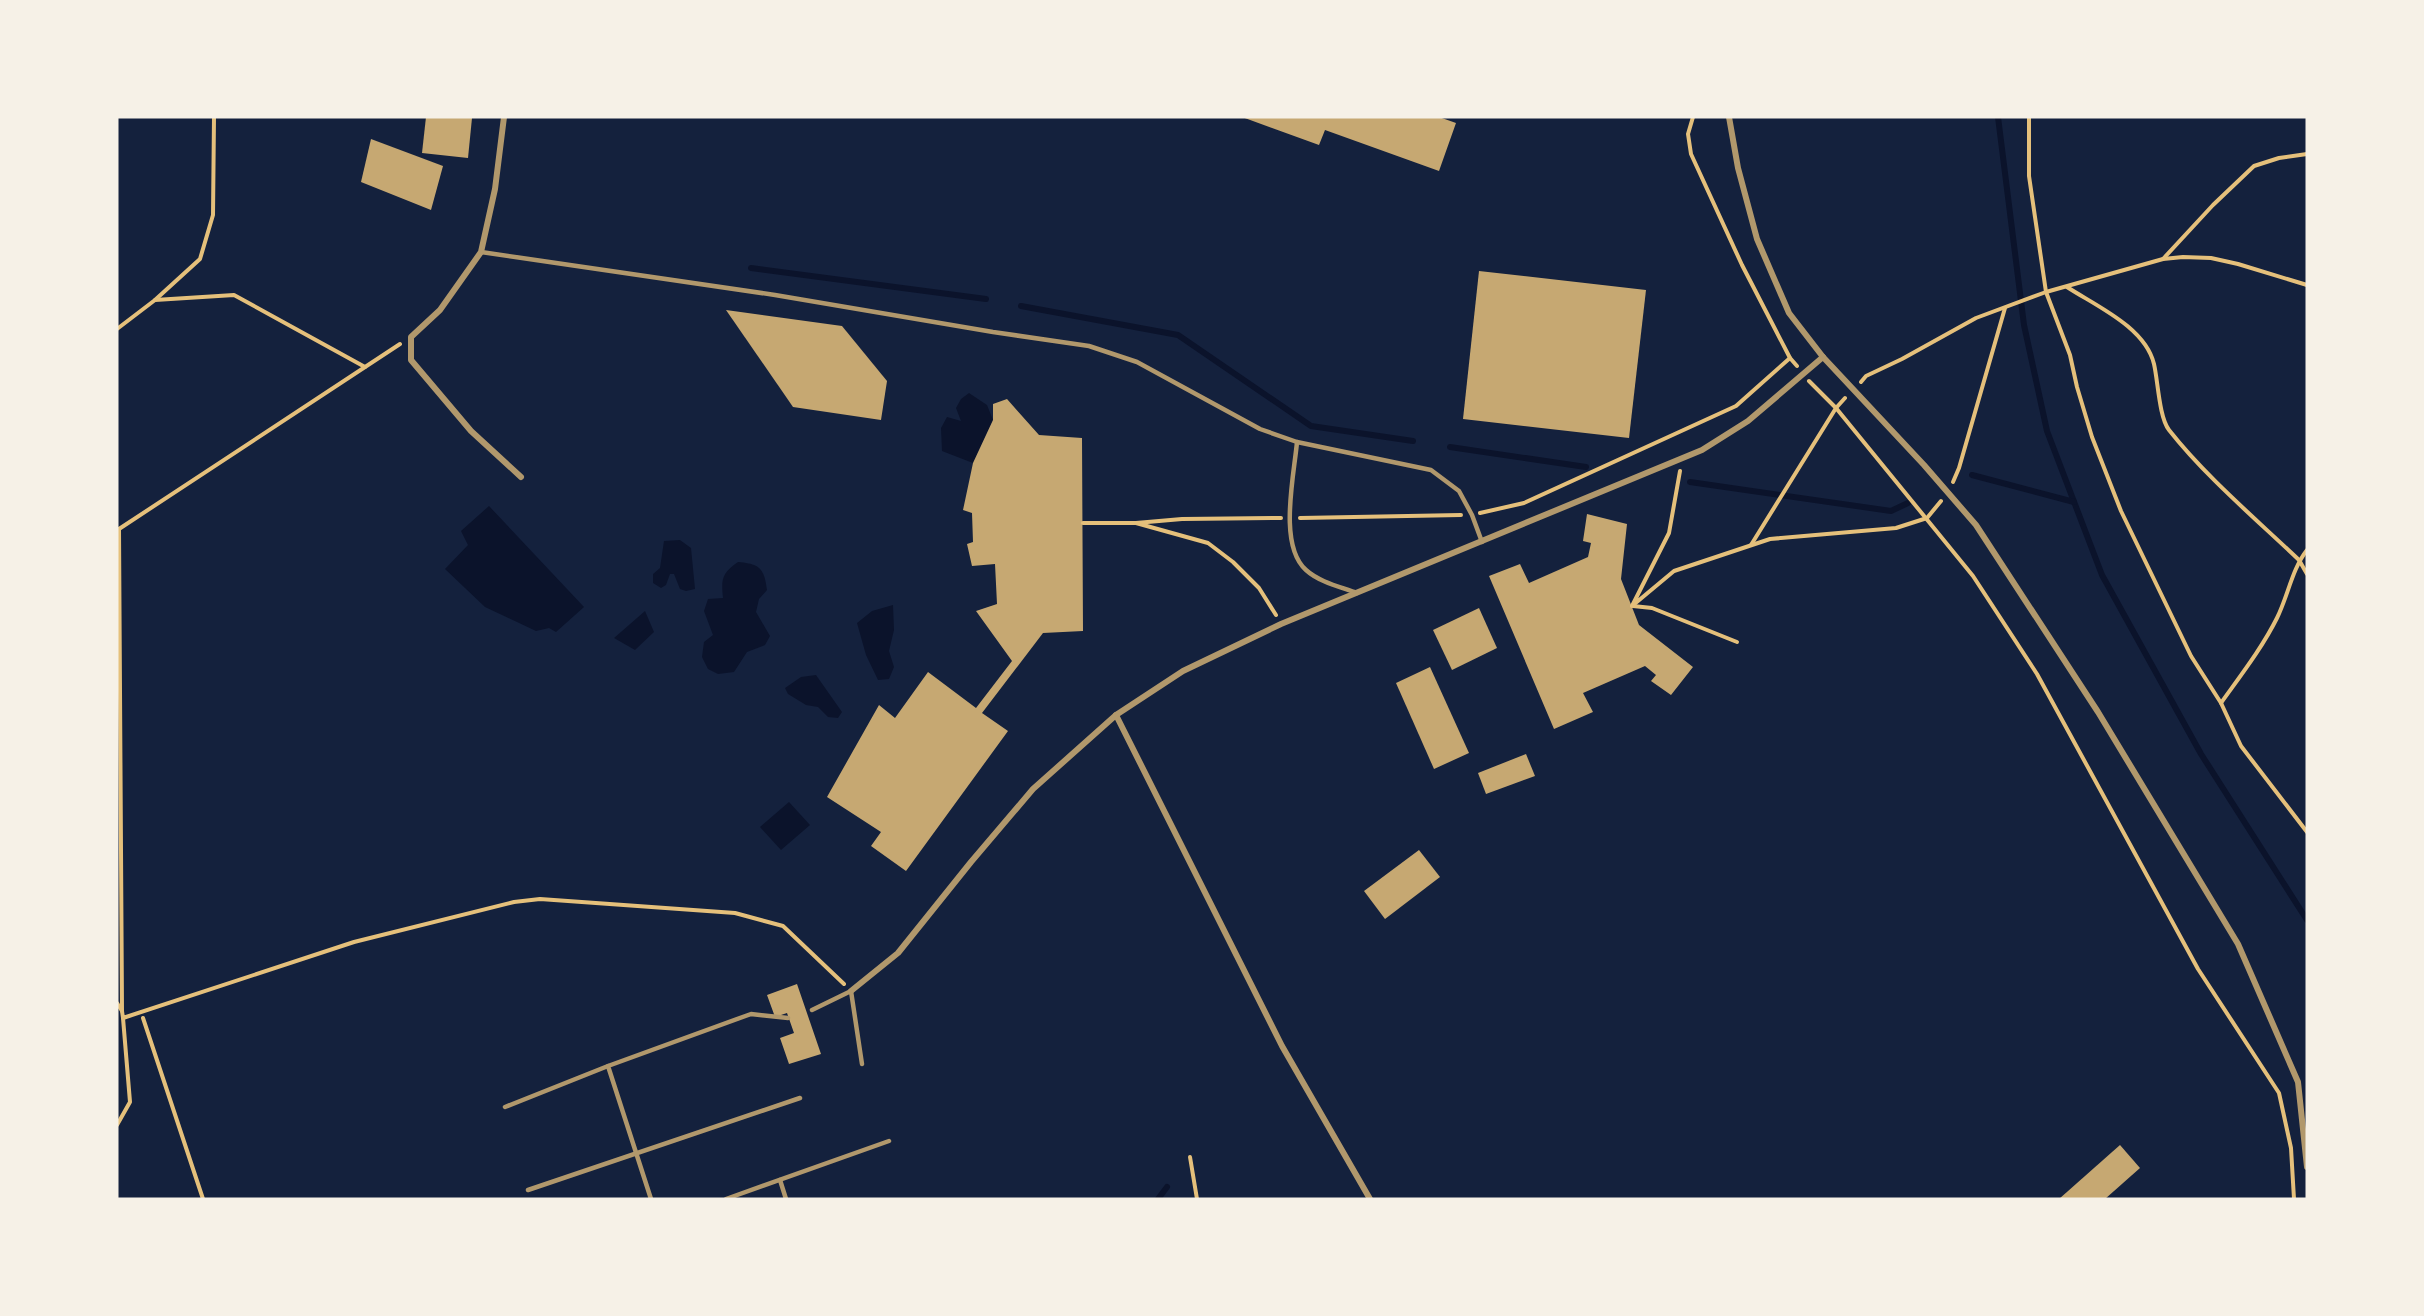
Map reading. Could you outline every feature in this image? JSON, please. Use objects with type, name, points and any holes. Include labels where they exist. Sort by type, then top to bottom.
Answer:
[{"type":"street","points":[[504,117],[495,189],[481,252],[440,310],[411,337],[411,360],[471,431],[522,477]]},
{"type":"street","points":[[1728,117],[1738,168],[1757,239],[1789,313],[1823,357],[1976,525],[2098,711],[2238,944],[2298,1082],[2307,1167]]},
{"type":"street","points":[[851,991],[898,953],[1033,789],[1116,715],[1183,671],[1281,624],[1702,450],[1748,421],[1804,376],[1823,357]]},
{"type":"street","points":[[1116,715],[1282,1046],[1370,1199]]},
{"type":"lane","points":[[481,252],[775,295],[1089,346],[1137,362],[1260,429],[1297,442],[1431,470],[1460,491],[1482,542]]},
{"type":"lane","points":[[1297,442],[1290,518],[1291,539],[1297,557],[1306,570],[1357,593]]},
{"type":"lane","points":[[812,1010],[851,991],[862,1064]]},
{"type":"lane","points":[[505,1107],[608,1066],[751,1014],[788,1018]]},
{"type":"lane","points":[[608,1066],[651,1199]]},
{"type":"lane","points":[[528,1190],[800,1098]]},
{"type":"lane","points":[[726,1199],[889,1141]]},
{"type":"lane","points":[[780,1180],[786,1199]]},
{"type":"path","points":[[117,329],[155,300],[200,259],[213,215],[214,117]]},
{"type":"path","points":[[1693,117],[1688,134],[1691,154],[1742,264],[1790,358],[1804,376],[1836,408],[1973,576],[2037,674],[2198,969],[2279,1093],[2291,1148],[2294,1199]]},
{"type":"path","points":[[2029,117],[2029,176],[2046,292],[2070,356],[2092,436],[2121,511],[2191,656],[2221,703],[2241,746],[2307,832]]},
{"type":"path","points":[[2163,259],[2213,205],[2254,166],[2279,158],[2307,154]]},
{"type":"path","points":[[1751,545],[1836,408],[1853,389],[1866,376],[1976,318],[2066,286],[2163,259],[2183,257],[2211,258],[2238,264],[2307,285]]},
{"type":"path","points":[[2066,286],[2126,325],[2142,340],[2154,361],[2167,428],[2204,468],[2299,560],[2307,574]]},
{"type":"path","points":[[155,300],[234,295],[365,367]]},
{"type":"path","points":[[1632,606],[1674,571],[1770,539],[1896,528],[1927,518],[1948,493],[1959,468],[2005,308]]},
{"type":"path","points":[[117,1125],[130,1102],[122,1011],[119,529],[411,337]]},
{"type":"path","points":[[1083,524],[1182,519],[1472,515],[1524,503],[1736,406],[1790,358]]},
{"type":"path","points":[[1632,606],[1669,533],[1682,458]]},
{"type":"path","points":[[1136,523],[1208,543],[1233,562],[1259,588],[1281,624]]},
{"type":"path","points":[[2221,703],[2265,642],[2283,605],[2299,560],[2307,550]]},
{"type":"path","points":[[1632,606],[1652,608],[1737,642]]},
{"type":"path","points":[[123,1018],[354,942],[514,902],[540,899],[735,913],[783,926],[851,991]]},
{"type":"path","points":[[117,1003],[122,1011]]},
{"type":"path","points":[[143,1018],[203,1199]]},
{"type":"path","points":[[1190,1157],[1197,1199]]},
{"type":"water","points":[[969,393],[987,405],[993,420],[973,463],[942,451],[941,428],[947,417],[961,421],[956,408],[961,399]]},
{"type":"water","points":[[489,506],[584,607],[556,632],[549,628],[536,631],[485,607],[445,569],[468,545],[461,531]]},
{"type":"water","points":[[680,540],[691,548],[695,589],[686,591],[680,589],[674,574],[670,574],[666,585],[661,588],[653,583],[653,574],[660,568],[664,541]]},
{"type":"water","points":[[738,562],[756,566],[762,572],[767,590],[759,599],[756,612],[770,636],[765,645],[747,652],[734,672],[718,674],[708,669],[702,657],[704,642],[713,635],[704,611],[708,599],[723,598],[724,577]]},
{"type":"water","points":[[893,605],[894,630],[889,651],[894,667],[889,679],[878,680],[866,655],[857,623],[872,611]]},
{"type":"water","points":[[645,611],[654,632],[635,650],[614,638]]},
{"type":"water","points":[[816,675],[842,712],[838,718],[828,717],[818,707],[806,705],[788,694],[785,688],[801,677]]},
{"type":"water","points":[[789,802],[810,825],[781,850],[760,827]]},
{"type":"building","points":[[426,117],[472,118],[468,158],[422,153]]},
{"type":"building","points":[[1242,117],[1439,117],[1456,123],[1439,171],[1325,130],[1319,145]]},
{"type":"building","points":[[371,139],[443,166],[431,210],[361,182]]},
{"type":"building","points":[[1479,271],[1646,290],[1629,438],[1463,419]]},
{"type":"building","points":[[726,310],[842,326],[887,381],[881,420],[793,407]]},
{"type":"building","points":[[1007,399],[1039,435],[1082,438],[1083,631],[1043,633],[982,713],[1008,731],[906,871],[871,846],[881,832],[827,797],[879,705],[895,718],[928,672],[976,708],[1012,661],[976,611],[997,604],[995,564],[972,566],[967,544],[973,542],[972,513],[963,510],[973,463],[993,420],[993,404]]},
{"type":"building","points":[[1587,514],[1627,524],[1621,579],[1639,625],[1693,667],[1671,695],[1651,681],[1656,675],[1645,666],[1583,693],[1593,712],[1554,729],[1489,576],[1520,564],[1529,583],[1588,557],[1591,543],[1583,541]]},
{"type":"building","points":[[1479,608],[1497,648],[1452,670],[1433,630]]},
{"type":"building","points":[[1430,667],[1469,753],[1434,769],[1396,683]]},
{"type":"building","points":[[1526,754],[1535,776],[1486,794],[1478,773]]},
{"type":"building","points":[[1419,850],[1440,877],[1385,919],[1364,891]]},
{"type":"building","points":[[797,984],[821,1054],[789,1064],[780,1038],[794,1033],[787,1013],[775,1017],[767,995]]},
{"type":"building","points":[[2120,1145],[2140,1168],[2105,1199],[2059,1199]]},
{"type":"waterway","points":[[1998,117],[2024,325],[2047,431],[2102,575],[2201,754],[2307,920]]},
{"type":"waterway","points":[[751,268],[986,299]]},
{"type":"waterway","points":[[1021,306],[1178,335],[1311,426],[1413,441]]},
{"type":"waterway","points":[[1450,447],[1586,467]]},
{"type":"waterway","points":[[1972,475],[2074,502]]},
{"type":"waterway","points":[[1690,482],[1891,511],[1908,503]]},
{"type":"waterway","points":[[1158,1199],[1167,1187]]}]
